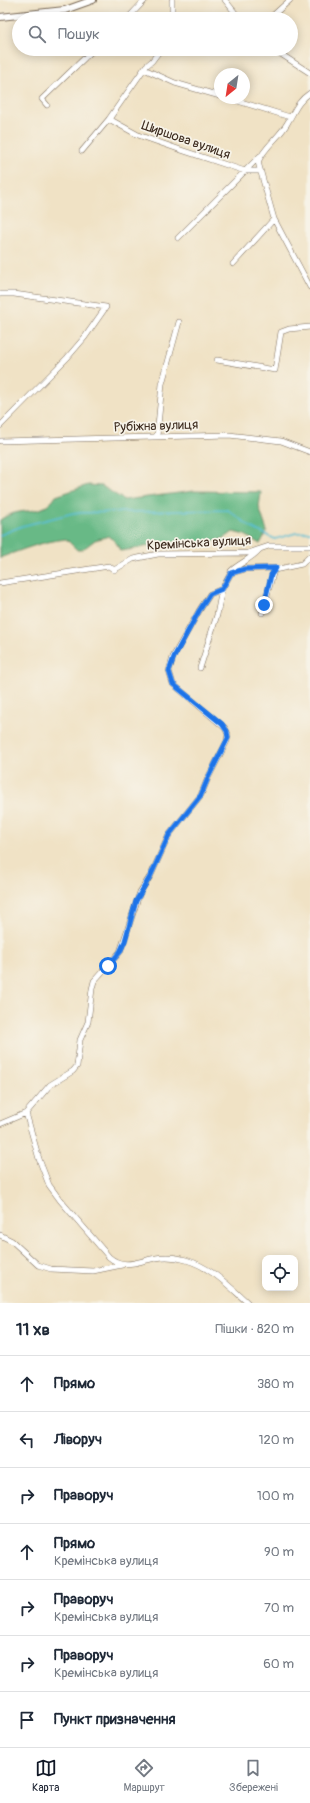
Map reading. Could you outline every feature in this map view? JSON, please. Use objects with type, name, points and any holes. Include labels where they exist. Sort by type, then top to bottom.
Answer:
[{"type":"main road","points":[[46,12],[65,10],[94,0]]},
{"type":"main road","points":[[0,17],[12,16]]},
{"type":"street","points":[[134,12],[145,0]]},
{"type":"street","points":[[172,0],[172,12]]},
{"type":"street","points":[[225,0],[234,12]]},
{"type":"street","points":[[277,12],[290,0]]},
{"type":"street","points":[[47,105],[42,99],[87,56]]},
{"type":"street","points":[[82,151],[109,119],[144,69],[155,56]]},
{"type":"street","points":[[284,56],[310,73]]},
{"type":"street","points":[[144,69],[174,83],[214,94]]},
{"type":"street","points":[[178,238],[262,154],[289,122],[297,104],[310,93]]},
{"type":"street","points":[[248,104],[290,117]]},
{"type":"street","name":"Ширшова вулиця","points":[[109,119],[138,136],[245,171],[260,171]]},
{"type":"street","points":[[262,154],[258,162],[274,219],[310,287]]},
{"type":"street","points":[[233,264],[274,219]]},
{"type":"street","points":[[0,294],[14,294],[106,307],[85,338],[0,426]]},
{"type":"street","points":[[158,436],[162,384],[179,322]]},
{"type":"street","points":[[217,360],[275,370],[281,332],[289,329],[310,326]]},
{"type":"street","name":"Рубіжна вулиця","points":[[0,441],[229,435],[252,436],[281,441],[310,451]]},
{"type":"street","name":"Кремінська вулиця","points":[[0,583],[109,566],[114,570],[133,560],[158,554],[248,553],[269,546],[310,546]]},
{"type":"street","name":"Кремінська вулиця","points":[[200,668],[217,615],[222,589],[229,578],[231,571],[241,563],[252,558],[261,549]]},
{"type":"street","points":[[229,578],[231,573],[234,571],[276,568],[302,564],[310,556]]},
{"type":"street","points":[[262,613],[271,575],[276,568]]},
{"type":"street","name":"Кремінська вулиця","points":[[26,1113],[50,1085],[73,1071],[77,1066],[80,1040],[89,1019],[93,983],[120,952],[140,892],[151,875],[169,835],[203,792],[208,778],[227,741],[228,734],[225,728],[173,684],[169,671],[174,657],[193,620],[210,594],[222,589]]},
{"type":"street","points":[[0,1124],[26,1113],[43,1170],[55,1194],[109,1258],[116,1262],[125,1264]]},
{"type":"street","points":[[0,1235],[12,1241],[38,1265],[51,1269],[93,1271],[166,1257],[186,1260],[202,1266],[216,1275],[248,1303]]},
{"type":"green space","points":[[88,485],[102,486],[124,500],[194,491],[261,492],[259,507],[267,531],[260,544],[245,535],[233,532],[226,537],[213,542],[171,543],[120,551],[117,544],[109,536],[95,540],[82,550],[77,550],[66,539],[33,546],[0,559],[0,520],[8,515],[44,507],[56,496]]},
{"type":"waterway","points":[[0,535],[22,526],[73,513],[228,510],[252,528],[275,539],[296,533],[310,532]]},
{"type":"route","points":[[108,966],[120,952],[125,941],[136,901],[151,875],[169,835],[201,795],[228,738],[227,731],[222,724],[173,684],[169,671],[170,664],[193,620],[210,594],[222,589],[231,573],[234,571],[245,569],[276,568],[271,575],[270,586],[264,605]]}]
